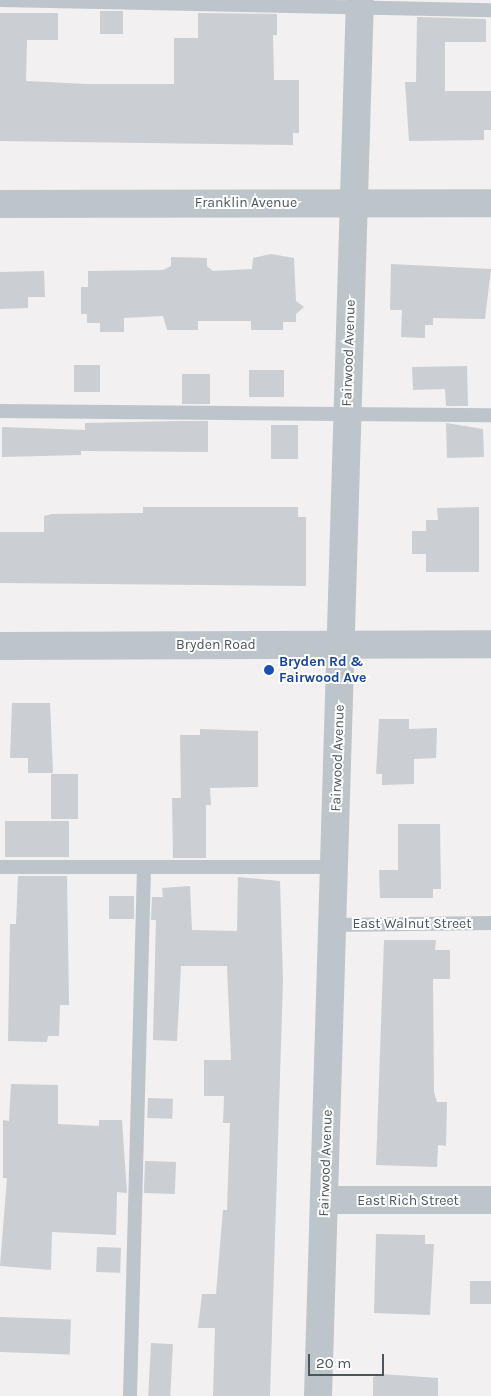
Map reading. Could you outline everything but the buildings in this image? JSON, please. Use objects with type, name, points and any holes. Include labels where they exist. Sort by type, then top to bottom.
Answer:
[{"type":"street","name":"Fairwood Avenue","points":[[318,1396],[360,5]]},
{"type":"street","name":"Franklin Avenue","points":[[0,204],[491,203]]},
{"type":"street","name":"Bryden Road","points":[[0,646],[491,644]]},
{"type":"street","name":"East Rich Street","points":[[325,1200],[491,1200]]},
{"type":"lane","points":[[1,0],[360,5],[491,10]]},
{"type":"lane","points":[[0,411],[348,417],[491,415]]},
{"type":"lane","points":[[0,867],[334,867]]},
{"type":"lane","points":[[130,1396],[144,868]]},
{"type":"lane","name":"East Walnut Street","points":[[332,925],[491,923]]},
{"type":"place","name":"Bryden Rd & Fairwood Ave","points":[[269,670]]}]
